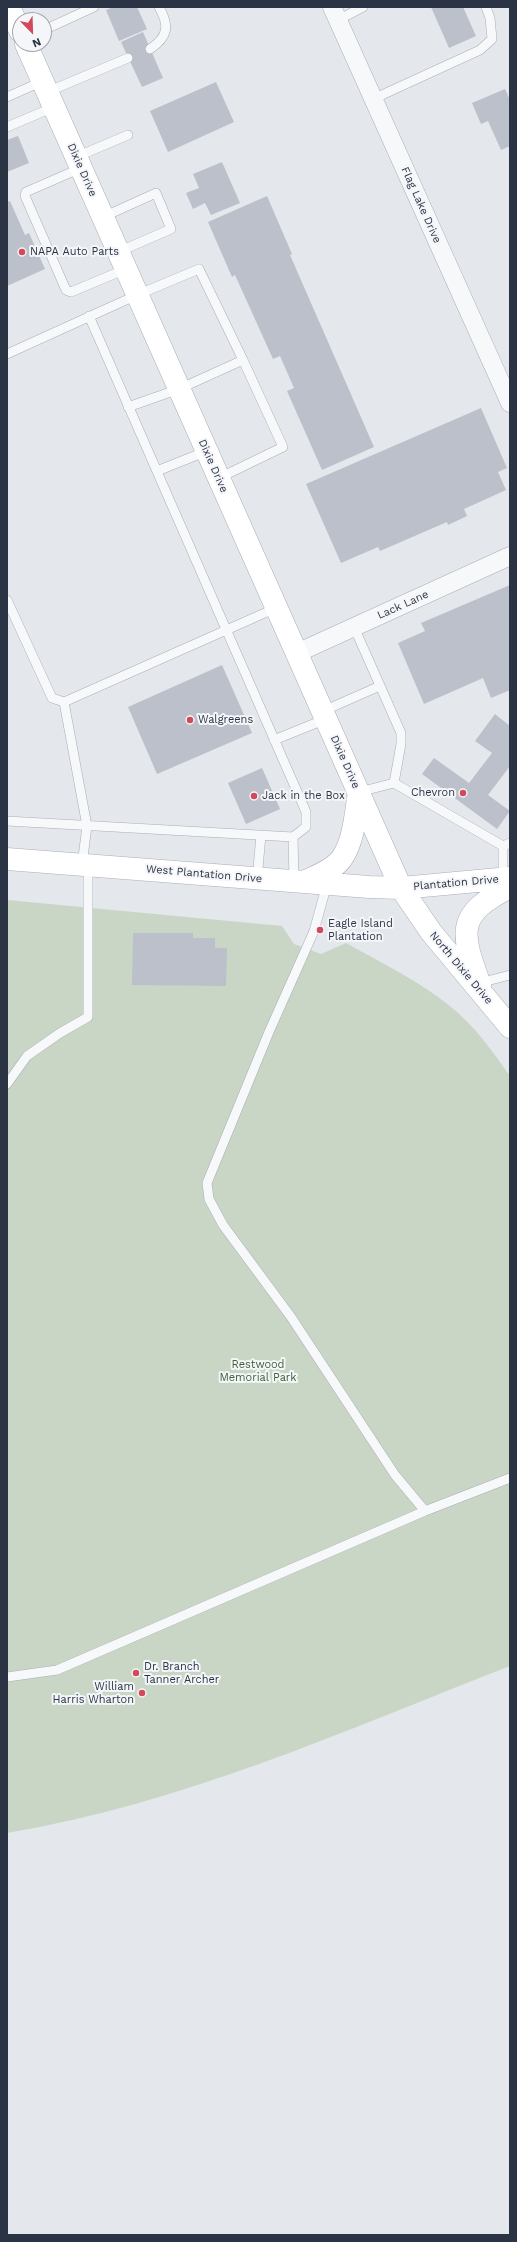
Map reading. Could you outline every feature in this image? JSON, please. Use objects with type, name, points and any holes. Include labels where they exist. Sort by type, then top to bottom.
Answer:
[{"type":"main road","name":"Dixie Drive","points":[[30,52],[401,888]]},
{"type":"main road","points":[[299,882],[325,872],[342,858],[353,827],[359,792]]},
{"type":"main road","name":"West Plantation Drive","points":[[7,859],[258,879],[401,888]]},
{"type":"main road","points":[[481,988],[466,944],[470,916],[486,899],[508,881]]},
{"type":"main road","name":"Plantation Drive","points":[[401,888],[508,881]]},
{"type":"main road","name":"North Dixie Drive","points":[[401,888],[453,962],[481,988],[510,1027]]},
{"type":"street","name":"Flag Lake Drive","points":[[335,13],[510,403]]},
{"type":"street","name":"Lack Lane","points":[[297,653],[510,556]]},
{"type":"lane","points":[[52,26],[94,7]]},
{"type":"lane","points":[[150,49],[161,42],[165,34],[166,27],[159,7]]},
{"type":"lane","points":[[335,13],[363,7]]},
{"type":"lane","points":[[373,99],[480,50],[492,39],[490,18],[486,7]]},
{"type":"lane","points":[[7,126],[48,93],[128,58]]},
{"type":"lane","points":[[7,97],[48,93]]},
{"type":"lane","points":[[103,217],[156,194],[171,229],[71,292],[66,290],[25,196],[26,192],[128,135]]},
{"type":"lane","points":[[7,354],[89,316],[199,269],[283,447],[219,478]]},
{"type":"lane","points":[[7,821],[293,837],[306,827],[306,812],[89,316]]},
{"type":"lane","points":[[128,407],[179,389],[243,360]]},
{"type":"lane","points":[[157,472],[207,451]]},
{"type":"lane","points":[[7,600],[52,698],[64,702],[276,608]]},
{"type":"lane","points":[[354,627],[401,733],[394,783]]},
{"type":"lane","points":[[274,740],[380,686]]},
{"type":"lane","points":[[7,1084],[28,1056],[60,1033],[88,1017],[85,865],[87,826],[64,702]]},
{"type":"lane","points":[[359,792],[394,783],[506,845],[508,881]]},
{"type":"lane","points":[[258,879],[261,835]]},
{"type":"lane","points":[[293,837],[299,882]]},
{"type":"lane","points":[[327,884],[314,931],[269,1032],[207,1183],[209,1199],[223,1224],[291,1316],[395,1475],[425,1511]]},
{"type":"lane","points":[[481,988],[510,975]]},
{"type":"lane","points":[[7,1677],[57,1670],[425,1511],[510,1478]]},
{"type":"green space","name":"Restwood Memorial Park","points":[[7,900],[282,926],[294,944],[321,954],[346,943],[387,965],[426,989],[460,1014],[476,1031],[510,1076],[510,1666],[263,1763],[200,1784],[136,1804],[72,1820],[7,1833]]},
{"type":"building","points":[[113,7],[137,7],[147,29],[119,41],[106,10]]},
{"type":"building","points":[[431,7],[463,7],[476,36],[449,48]]},
{"type":"building","points":[[143,32],[163,78],[142,87],[121,42]]},
{"type":"building","points":[[216,82],[234,122],[168,152],[150,111]]},
{"type":"building","points":[[505,89],[510,100],[510,146],[501,150],[488,121],[481,124],[472,103]]},
{"type":"building","points":[[18,136],[29,163],[7,172],[7,140]]},
{"type":"building","points":[[222,162],[240,203],[211,215],[205,203],[193,209],[186,193],[199,188],[193,174]]},
{"type":"building","points":[[267,196],[292,254],[290,255],[374,447],[322,470],[287,391],[294,388],[280,356],[273,359],[235,275],[232,277],[208,222]]},
{"type":"building","name":"NAPA Auto Parts","points":[[10,201],[25,235],[29,233],[45,269],[7,286],[7,202]]},
{"type":"building","points":[[481,408],[507,468],[498,472],[506,490],[464,509],[467,516],[448,525],[447,522],[380,551],[378,547],[341,563],[306,484]]},
{"type":"building","points":[[510,585],[510,690],[491,698],[483,678],[424,704],[398,643],[425,631],[421,623]]},
{"type":"building","name":"Walgreens","points":[[222,665],[252,733],[157,774],[128,707]]},
{"type":"building","points":[[495,714],[510,726],[510,766],[488,795],[510,811],[497,829],[422,774],[434,758],[469,783],[492,753],[475,741]]},
{"type":"building","name":"Jack in the Box","points":[[262,768],[280,809],[246,824],[228,783]]},
{"type":"building","points":[[133,933],[193,933],[193,938],[215,938],[215,948],[227,948],[226,986],[132,985]]},
{"type":"place","name":"NAPA Auto Parts","points":[[22,252]]},
{"type":"place","name":"Walgreens","points":[[190,720]]},
{"type":"place","name":"Chevron","points":[[463,793]]},
{"type":"place","name":"Jack in the Box","points":[[254,796]]},
{"type":"place","name":"Eagle Island Plantation","points":[[320,930]]},
{"type":"place","name":"Dr. Branch Tanner Archer","points":[[136,1673]]},
{"type":"place","name":"William Harris Wharton","points":[[142,1693]]}]
